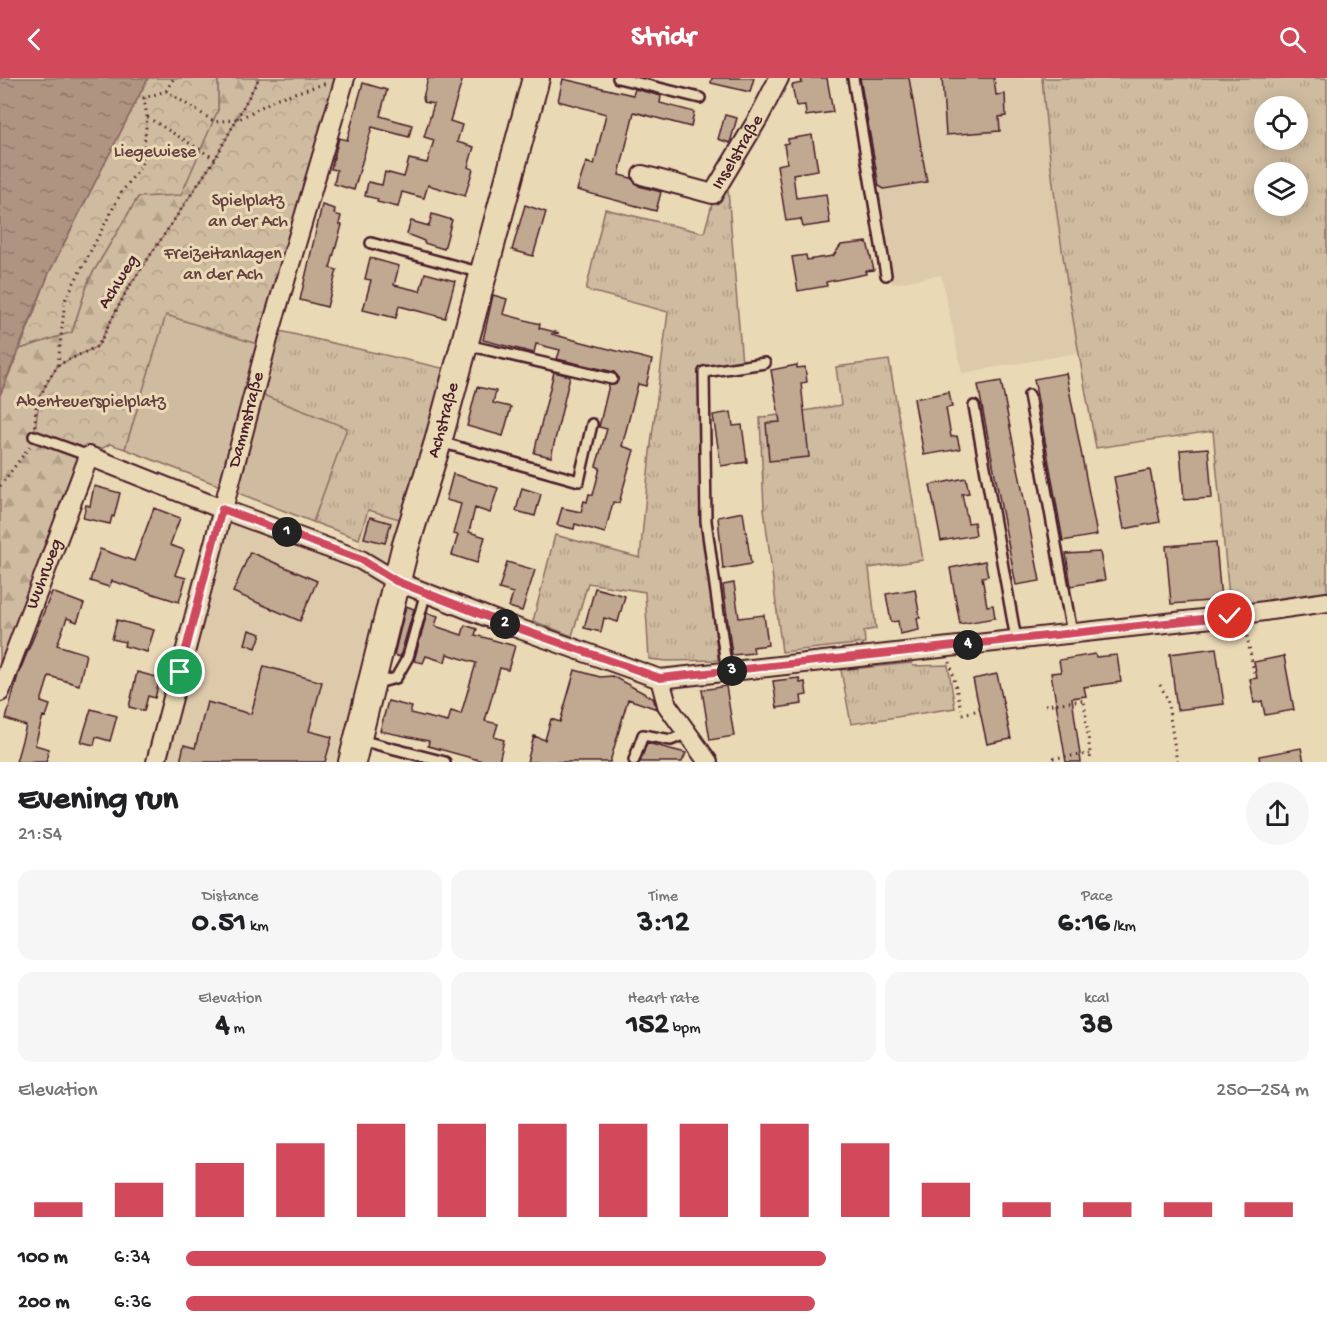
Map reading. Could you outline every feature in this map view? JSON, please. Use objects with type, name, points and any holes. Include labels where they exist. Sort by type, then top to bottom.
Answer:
[{"type":"main road","name":"Achstraße","points":[[355,751],[396,581],[438,442],[536,78]]},
{"type":"street","name":"Inselstraße","points":[[642,174],[713,194],[759,117],[779,78]]},
{"type":"street","name":"Dammstraße","points":[[156,762],[222,509],[230,489],[268,339],[339,80]]},
{"type":"street","points":[[89,456],[222,509],[362,560],[396,581],[500,622],[660,678],[1244,614],[1327,602]]},
{"type":"street","name":"Wuhrweg","points":[[0,693],[89,456]]},
{"type":"street","points":[[660,678],[667,705],[708,762]]},
{"type":"lane","points":[[618,78],[700,98]]},
{"type":"lane","points":[[854,78],[886,275]]},
{"type":"lane","points":[[371,243],[484,274]]},
{"type":"lane","points":[[464,344],[612,379]]},
{"type":"lane","points":[[727,672],[706,521],[704,372],[765,363]]},
{"type":"lane","points":[[1029,396],[1072,633]]},
{"type":"lane","points":[[974,406],[1016,639]]},
{"type":"lane","points":[[438,442],[579,481],[592,424]]},
{"type":"lane","points":[[34,436],[89,456]]},
{"type":"lane","points":[[371,685],[396,678],[408,657],[426,591]]},
{"type":"lane","points":[[634,760],[643,735],[671,740],[687,733]]},
{"type":"lane","points":[[355,751],[445,762]]},
{"type":"path","points":[[0,486],[28,449],[34,436],[40,395],[58,365],[65,300],[121,193],[142,165],[147,117],[144,98],[166,91],[174,78]]},
{"type":"path","name":"Achweg","points":[[58,365],[98,346],[127,290],[215,159],[239,119],[259,78]]},
{"type":"path","points":[[166,91],[215,122],[239,119],[278,98],[339,80]]},
{"type":"path","points":[[147,117],[215,159]]},
{"type":"path","points":[[1244,614],[1254,673]]},
{"type":"path","points":[[949,658],[962,711],[980,710]]},
{"type":"path","points":[[1160,685],[1167,698],[1177,762]]},
{"type":"path","points":[[1045,705],[1084,700],[1091,762]]},
{"type":"path","points":[[1053,758],[1090,754]]},
{"type":"shaded area","points":[[856,78],[1042,78],[1048,145],[1078,353],[962,373],[941,275],[892,284]]},
{"type":"shaded area","points":[[222,509],[354,562],[368,512],[414,525],[352,762],[155,762]]},
{"type":"green space","name":"Liegewiese","points":[[148,78],[218,78],[218,110],[181,195],[138,197],[89,279],[72,332],[20,349],[49,273]]},
{"type":"green space","name":"Abenteuerspielplatz","points":[[218,78],[259,78],[221,150],[194,194],[127,289],[98,346],[89,456],[0,687],[0,395],[20,349],[72,332],[89,279],[138,197],[218,110]]},
{"type":"green space","name":"Freizeitanlagen an der Ach","points":[[259,78],[345,78],[266,347],[153,361],[125,449],[110,444],[89,456],[34,436],[40,395],[58,365],[98,346],[127,290],[215,159]]},
{"type":"green space","points":[[1042,78],[1327,78],[1327,597],[1230,607],[1213,431],[1096,448],[1079,356],[1051,171]]},
{"type":"green space","points":[[727,178],[742,364],[704,372],[704,521],[718,660],[649,659],[645,592],[588,583],[572,636],[533,621],[555,535],[640,558],[650,452],[668,312],[586,290],[605,209],[704,233],[714,197]]},
{"type":"green space","points":[[166,315],[266,347],[255,392],[347,428],[313,522],[125,449]]},
{"type":"green space","points":[[271,329],[455,371],[413,523],[368,510],[359,539],[313,522],[346,428],[254,392]]},
{"type":"green space","points":[[889,360],[923,560],[869,568],[876,629],[864,631],[865,643],[782,652],[764,509],[760,418],[841,405],[836,367]]},
{"type":"green space","points":[[912,663],[913,666],[948,665],[955,708],[851,724],[841,670]]},
{"type":"water","points":[[0,78],[148,78],[49,273],[0,395]]},
{"type":"building","points":[[428,78],[463,78],[450,121],[462,125],[457,142],[474,147],[468,167],[473,169],[465,196],[428,185],[424,198],[402,192],[398,207],[377,202],[378,199],[365,196],[368,182],[382,185],[385,172],[404,177],[409,159],[427,163],[434,140],[424,137],[434,104],[424,102],[423,98]]},
{"type":"building","points":[[712,78],[754,78],[750,92],[711,83]]},
{"type":"building","points":[[801,78],[827,78],[833,112],[806,116],[805,105],[796,106],[792,85],[802,83]]},
{"type":"building","points":[[860,78],[909,78],[927,182],[884,189],[879,186]]},
{"type":"building","points":[[942,78],[994,78],[996,95],[1005,94],[1006,116],[999,117],[1000,131],[946,135]]},
{"type":"building","points":[[563,79],[633,95],[635,89],[661,96],[660,103],[694,112],[691,127],[634,112],[619,175],[631,178],[639,186],[661,192],[656,211],[577,190],[586,162],[594,165],[606,114],[558,101]]},
{"type":"building","points":[[363,83],[387,90],[380,116],[412,125],[409,137],[372,127],[354,190],[334,184],[337,170],[331,169],[339,138],[347,140]]},
{"type":"building","points":[[725,115],[737,118],[730,143],[718,139]]},
{"type":"building","points":[[812,135],[818,170],[793,174],[796,198],[826,194],[830,223],[803,227],[801,219],[786,221],[777,165],[787,163],[784,144],[788,143],[788,139]]},
{"type":"building","points":[[322,205],[335,209],[334,214],[341,216],[339,224],[342,225],[330,268],[337,270],[327,307],[300,300]]},
{"type":"building","points":[[525,205],[546,212],[533,256],[512,250]]},
{"type":"building","points":[[432,214],[452,220],[444,249],[424,243],[407,234],[411,221],[429,226]]},
{"type":"building","points":[[867,242],[874,270],[865,271],[866,274],[826,282],[827,286],[798,291],[792,257],[806,255],[807,260],[833,256],[841,245]]},
{"type":"building","points":[[370,258],[399,266],[394,285],[420,291],[425,273],[455,281],[445,318],[399,306],[396,318],[363,310],[371,280],[365,279]]},
{"type":"building","points":[[493,295],[507,299],[503,314],[540,324],[539,328],[559,333],[551,334],[652,360],[646,386],[638,384],[622,446],[634,450],[619,503],[613,502],[605,533],[575,524],[574,529],[557,525],[562,508],[581,512],[584,501],[587,502],[589,494],[593,495],[600,468],[596,466],[607,429],[599,427],[609,385],[616,384],[618,377],[614,372],[557,359],[560,350],[536,344],[534,353],[483,340]]},
{"type":"building","points":[[797,365],[797,368],[805,367],[807,382],[801,383],[809,457],[769,461],[766,423],[780,422],[771,370]]},
{"type":"building","points":[[554,372],[570,376],[551,457],[534,453]]},
{"type":"building","points":[[1066,373],[1097,535],[1063,541],[1034,379]]},
{"type":"building","points":[[1001,381],[1040,581],[1016,585],[978,385]]},
{"type":"building","points":[[477,387],[496,391],[493,403],[511,407],[503,436],[467,426]]},
{"type":"building","points":[[949,392],[952,407],[946,408],[951,437],[957,436],[960,449],[924,455],[914,399]]},
{"type":"building","points":[[731,412],[733,426],[742,425],[747,462],[721,466],[713,415]]},
{"type":"building","points":[[1208,448],[1212,498],[1184,500],[1180,450]]},
{"type":"building","points":[[1150,470],[1160,522],[1124,529],[1114,477]]},
{"type":"building","points":[[453,474],[498,488],[490,513],[475,508],[469,532],[485,537],[477,563],[452,555],[458,535],[453,534],[461,504],[446,500]]},
{"type":"building","points":[[966,478],[969,493],[962,494],[968,523],[974,522],[976,535],[941,541],[930,485]]},
{"type":"building","points":[[94,486],[120,493],[110,524],[83,518],[86,505],[90,506]]},
{"type":"building","points":[[522,488],[541,494],[535,516],[516,511]]},
{"type":"building","points":[[154,508],[180,518],[170,545],[184,550],[175,575],[186,578],[179,602],[112,581],[109,587],[90,581],[100,549],[134,561]]},
{"type":"building","points":[[743,512],[751,564],[723,569],[718,517]]},
{"type":"building","points":[[370,517],[391,523],[385,543],[364,538]]},
{"type":"building","points":[[1216,542],[1221,600],[1171,604],[1166,546]]},
{"type":"building","points":[[250,552],[317,581],[300,621],[233,592]]},
{"type":"building","points":[[1100,552],[1105,580],[1071,586],[1066,554]]},
{"type":"building","points":[[985,561],[988,576],[982,577],[987,606],[993,605],[995,618],[960,624],[950,568]]},
{"type":"building","points":[[507,562],[535,570],[522,611],[509,607],[513,593],[499,589]]},
{"type":"building","points":[[734,583],[739,618],[764,615],[768,645],[753,647],[754,653],[732,655],[723,585]]},
{"type":"building","points":[[595,588],[625,596],[618,622],[604,618],[601,632],[584,628]]},
{"type":"building","points":[[915,589],[920,618],[917,618],[919,630],[900,634],[898,621],[891,622],[886,594]]},
{"type":"building","points":[[52,592],[84,604],[77,622],[67,618],[57,645],[86,654],[79,685],[49,676],[41,702],[50,705],[46,717],[43,716],[35,745],[49,749],[46,762],[16,762],[26,726],[6,719],[18,675]]},
{"type":"building","points":[[406,606],[414,609],[400,657],[394,655]]},
{"type":"building","points":[[427,613],[438,616],[435,626],[462,635],[465,625],[477,629],[475,635],[515,646],[508,670],[500,668],[485,721],[498,724],[494,737],[504,740],[499,762],[486,762],[428,746],[429,741],[380,731],[388,701],[412,707],[410,713],[448,722],[451,711],[461,714],[476,663],[447,654],[445,662],[426,656],[423,663],[414,661]]},
{"type":"building","points":[[117,620],[154,630],[147,652],[124,646],[125,642],[112,639]]},
{"type":"building","points":[[249,630],[261,634],[256,648],[245,644]]},
{"type":"building","points":[[1216,648],[1224,704],[1177,710],[1170,654]]},
{"type":"building","points":[[1095,654],[1096,657],[1117,655],[1121,682],[1084,687],[1086,696],[1072,698],[1081,762],[1066,762],[1051,673],[1061,672],[1059,660]]},
{"type":"building","points":[[1284,656],[1294,710],[1265,715],[1262,701],[1254,703],[1250,679],[1257,678],[1254,662]]},
{"type":"building","points":[[264,666],[322,682],[309,731],[332,737],[325,762],[180,762],[184,745],[195,748],[207,702],[251,714]]},
{"type":"building","points":[[575,670],[600,677],[612,676],[653,698],[657,709],[628,699],[610,762],[527,762],[534,736],[545,740],[551,719],[560,722]]},
{"type":"building","points":[[137,672],[160,678],[155,698],[148,696],[144,711],[129,707]]},
{"type":"building","points":[[997,674],[1011,739],[987,744],[973,679]]},
{"type":"building","points":[[799,678],[800,683],[805,682],[807,695],[801,696],[802,704],[777,708],[773,681]]},
{"type":"building","points":[[726,686],[734,736],[710,740],[702,690]]},
{"type":"building","points":[[91,709],[117,716],[110,741],[96,737],[94,745],[81,742]]},
{"type":"building","points":[[647,743],[686,753],[682,762],[640,762]]},
{"type":"building","points":[[1301,748],[1304,762],[1260,762],[1259,756]]},
{"type":"route","points":[[180,672],[222,509],[362,560],[380,569],[396,581],[500,622],[660,678],[1230,616]]},
{"type":"park label","name":"Spielplatz an der Ach","points":[[248,211]]}]
